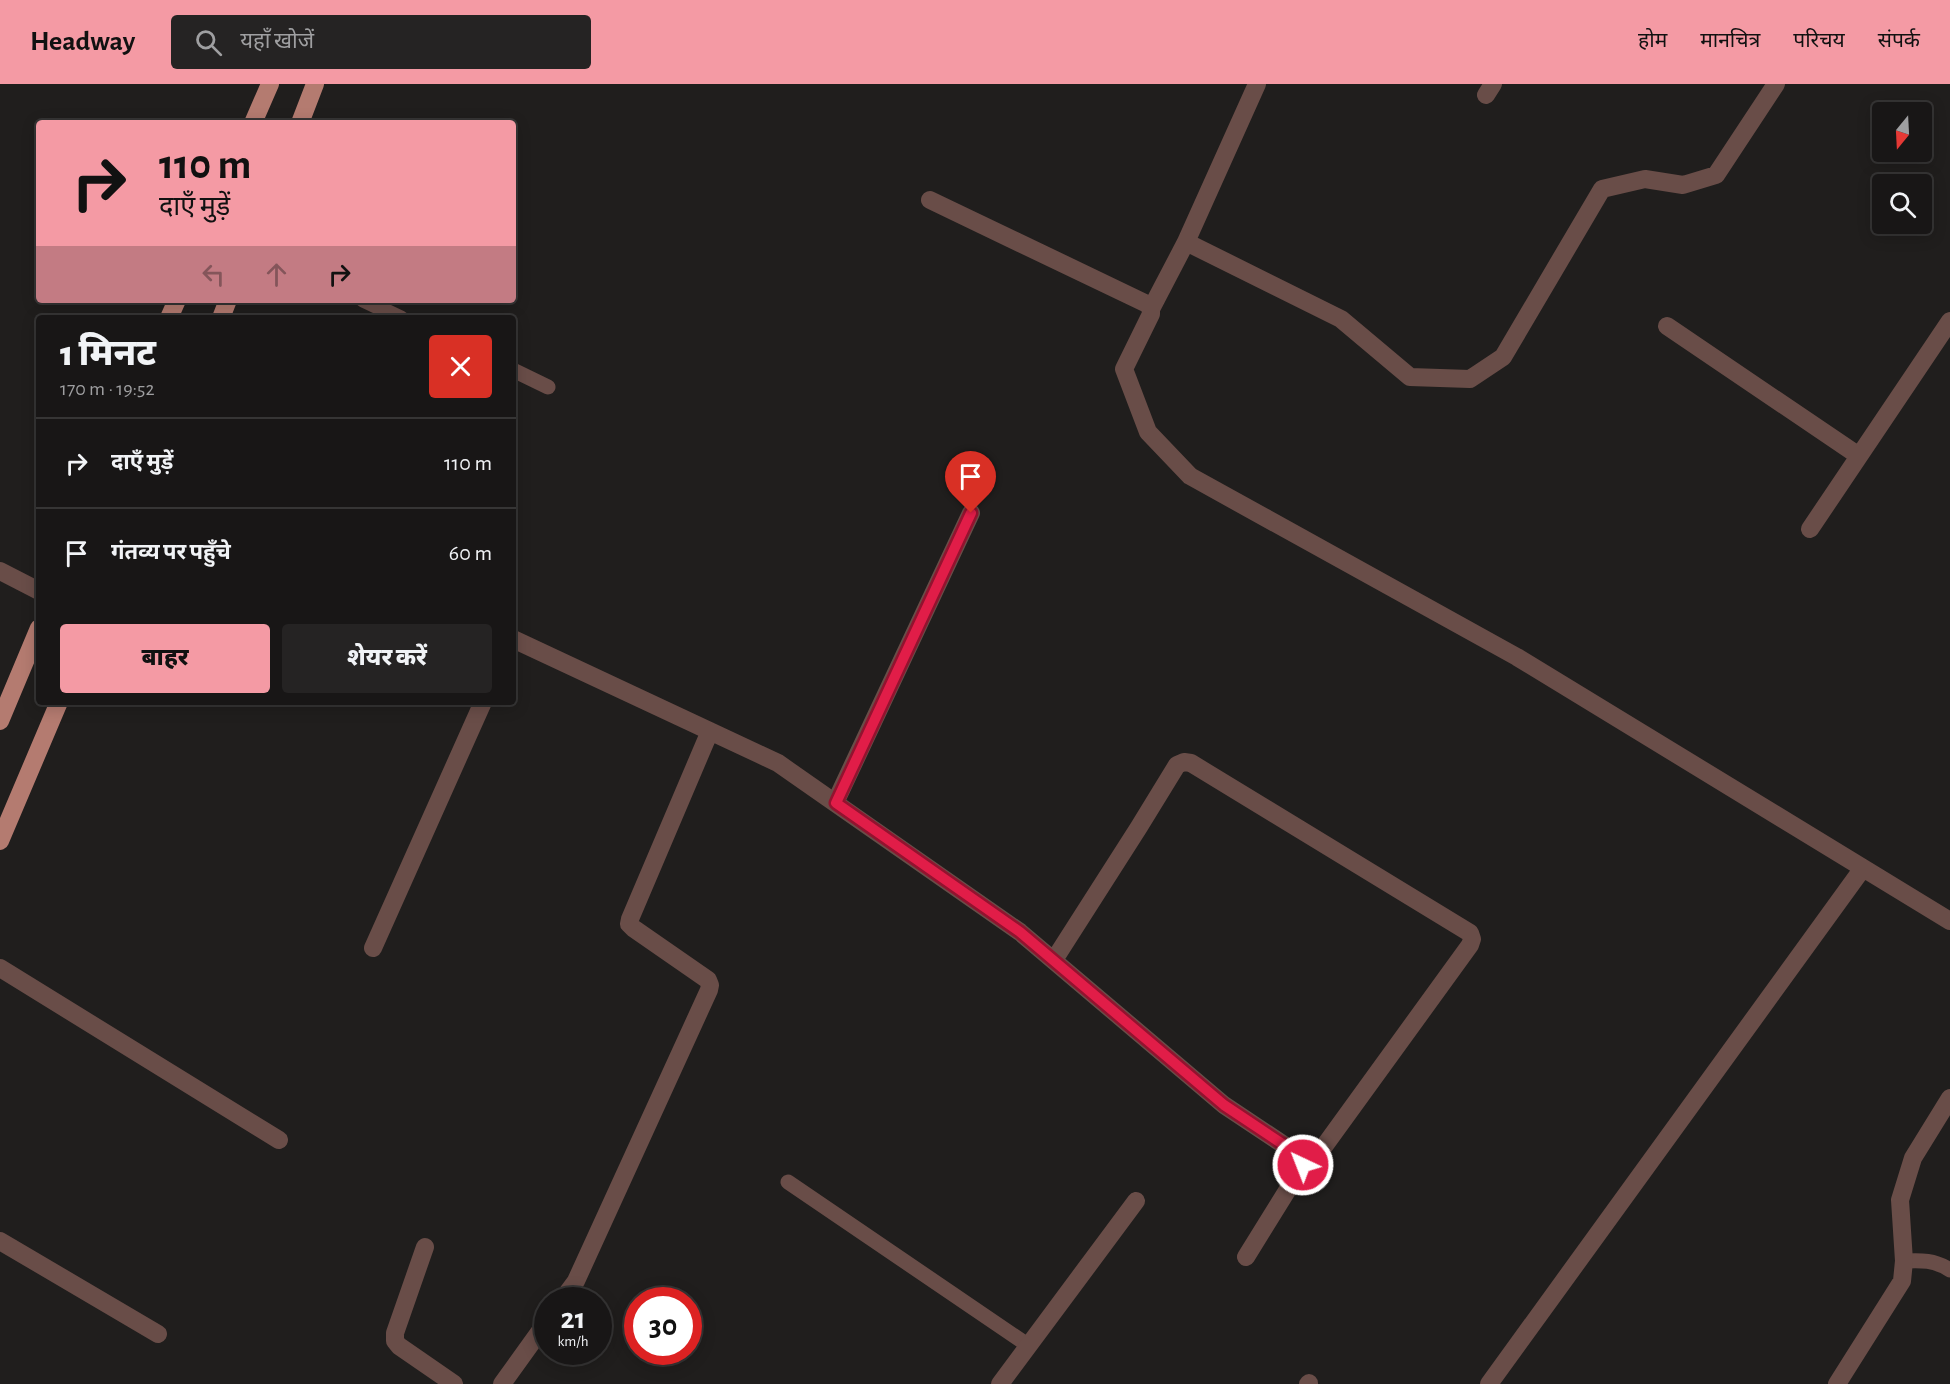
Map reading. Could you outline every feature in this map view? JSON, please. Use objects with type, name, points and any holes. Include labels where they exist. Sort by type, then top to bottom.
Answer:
[{"type":"main road","points":[[254,120],[270,84]]},
{"type":"main road","points":[[301,120],[315,84]]},
{"type":"main road","points":[[0,721],[36,635]]},
{"type":"main road","points":[[0,841],[58,705]]},
{"type":"street","points":[[1257,84],[1186,242],[1151,309],[1151,314],[1124,369],[1148,432],[1190,476],[1517,657],[1950,921]]},
{"type":"street","points":[[1186,242],[1341,319],[1410,377],[1470,379],[1503,357],[1602,189],[1645,179],[1683,185],[1716,175],[1776,84]]},
{"type":"street","points":[[930,200],[1147,304],[1151,309]]},
{"type":"street","points":[[1810,529],[1950,321]]},
{"type":"street","points":[[1667,326],[1859,456]]},
{"type":"street","points":[[836,803],[971,513]]},
{"type":"street","points":[[0,571],[36,589]]},
{"type":"street","points":[[516,640],[778,763],[1020,932],[1224,1105],[1299,1155],[1303,1160],[1303,1165],[1246,1257]]},
{"type":"street","points":[[373,948],[482,705]]},
{"type":"street","points":[[572,1287],[709,990],[708,980],[629,924],[710,731]]},
{"type":"street","points":[[1054,960],[1177,765],[1184,762],[1191,763],[1470,933],[1472,939],[1470,945],[1320,1152],[1303,1160]]},
{"type":"street","points":[[1489,1384],[1863,868]]},
{"type":"street","points":[[0,968],[279,1140]]},
{"type":"street","points":[[1837,1384],[1902,1281],[1904,1261],[1899,1200],[1913,1158],[1950,1098]]},
{"type":"street","points":[[1000,1384],[1136,1201]]},
{"type":"street","points":[[0,1241],[158,1334]]},
{"type":"street","points":[[425,1247],[395,1333],[395,1341],[454,1384]]},
{"type":"street","points":[[502,1384],[534,1339]]},
{"type":"lane","points":[[369,303],[395,315]]},
{"type":"lane","points":[[516,371],[548,387]]},
{"type":"lane","points":[[788,1182],[1029,1346]]},
{"type":"lane","points":[[1904,1261],[1927,1260],[1950,1270]]},
{"type":"route","points":[[971,513],[836,803],[1020,932],[1224,1105],[1299,1155],[1303,1160],[1303,1165]]}]
